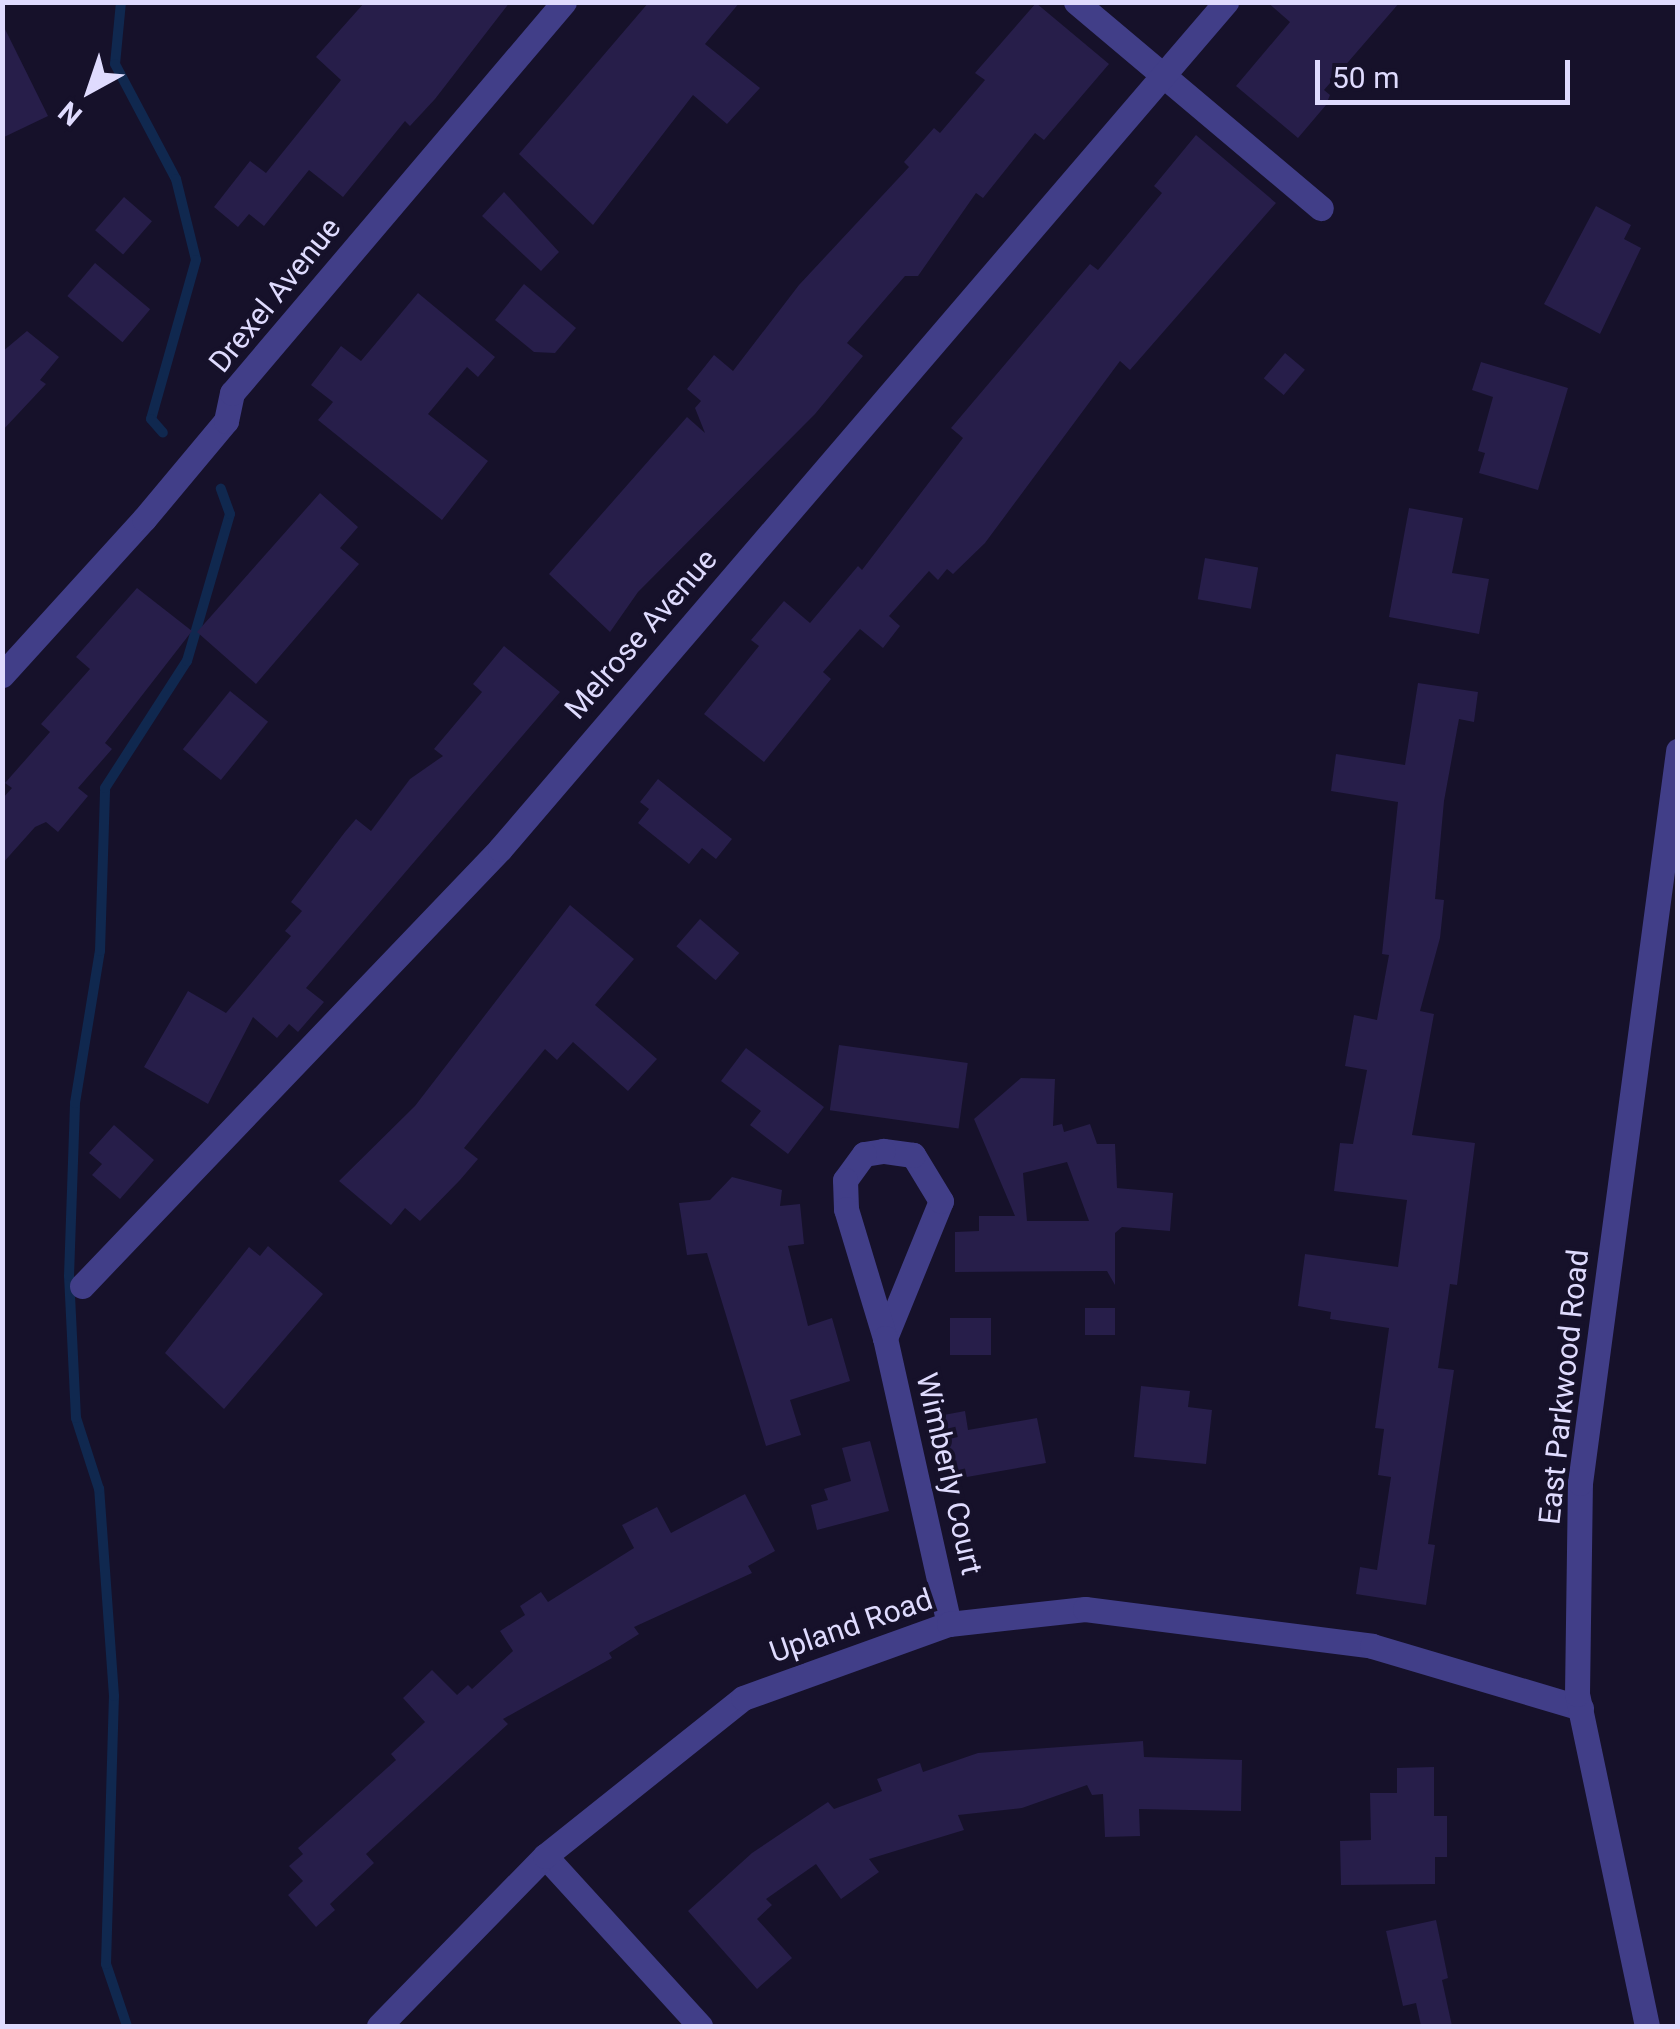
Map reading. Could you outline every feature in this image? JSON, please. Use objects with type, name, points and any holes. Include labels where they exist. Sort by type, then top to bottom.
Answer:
[{"type":"street","name":"Drexel Avenue","points":[[2,675],[214,435],[232,393],[564,2]]},
{"type":"street","points":[[1076,2],[1321,208]]},
{"type":"street","name":"Melrose Avenue","points":[[82,1286],[500,848],[1226,2]]},
{"type":"street","name":"East Parkwood Road","points":[[1647,2026],[1581,1708],[1580,1484],[1678,751]]},
{"type":"street","name":"Wimberly Court","points":[[885,1338],[941,1201],[913,1155],[883,1151],[864,1154],[845,1180],[845,1194],[885,1338],[950,1624]]},
{"type":"street","name":"Upland Road","points":[[379,2026],[545,1856],[743,1698],[950,1624],[1085,1609],[1372,1646],[1581,1708]]},
{"type":"street","points":[[545,1856],[700,2026]]},
{"type":"building","points":[[365,2],[510,2],[435,99],[410,126],[405,121],[343,197],[309,170],[264,226],[249,214],[238,227],[214,207],[250,161],[266,173],[341,80],[316,57]]},
{"type":"building","points":[[649,2],[740,2],[705,44],[760,88],[727,124],[693,95],[593,225],[519,154]]},
{"type":"building","points":[[1267,2],[1400,2],[1324,90],[1330,95],[1326,105],[1298,138],[1236,86],[1290,22]]},
{"type":"building","points":[[1036,3],[1109,64],[1044,140],[1035,133],[983,198],[976,193],[918,276],[905,276],[847,343],[863,356],[815,414],[638,592],[610,632],[549,574],[687,417],[705,433],[695,408],[701,401],[687,389],[714,355],[733,371],[799,285],[909,167],[904,162],[934,128],[940,133],[985,80],[975,73]]},
{"type":"building","points":[[2,23],[48,116],[2,138]]},
{"type":"building","points":[[1196,135],[1276,203],[1130,370],[1120,361],[985,543],[953,574],[947,569],[938,580],[929,571],[889,616],[900,626],[883,648],[860,629],[823,672],[831,679],[764,762],[704,714],[759,646],[751,640],[784,601],[810,623],[858,566],[862,570],[963,438],[951,428],[1090,264],[1098,270],[1162,193],[1154,186]]},
{"type":"building","points":[[504,192],[559,252],[541,271],[482,216]]},
{"type":"building","points":[[124,197],[152,221],[123,254],[95,230]]},
{"type":"building","points":[[1596,206],[1631,225],[1624,239],[1641,248],[1600,334],[1544,304]]},
{"type":"building","points":[[95,263],[150,309],[123,342],[67,296]]},
{"type":"building","points":[[524,284],[576,328],[555,353],[534,352],[495,320]]},
{"type":"building","points":[[418,293],[495,357],[478,377],[467,367],[428,414],[488,461],[442,520],[318,420],[333,402],[311,385],[341,346],[361,361]]},
{"type":"building","points":[[27,331],[59,357],[40,380],[46,384],[2,431],[2,352]]},
{"type":"building","points":[[1285,353],[1305,370],[1284,395],[1264,378]]},
{"type":"building","points":[[1481,362],[1568,388],[1538,490],[1479,473],[1485,453],[1478,451],[1493,397],[1472,390]]},
{"type":"building","points":[[320,493],[358,527],[340,548],[359,564],[256,684],[197,632]]},
{"type":"building","points":[[1409,508],[1463,518],[1452,573],[1489,579],[1479,634],[1389,617]]},
{"type":"building","points":[[1205,558],[1258,567],[1251,609],[1198,599]]},
{"type":"building","points":[[137,588],[192,631],[105,743],[112,749],[78,788],[88,796],[58,832],[46,822],[35,827],[2,864],[2,799],[12,788],[5,783],[50,732],[41,724],[90,669],[76,657]]},
{"type":"building","points":[[504,646],[560,692],[306,988],[324,1002],[298,1032],[289,1024],[277,1038],[253,1017],[208,1104],[144,1067],[188,991],[226,1013],[291,936],[285,931],[302,911],[291,902],[345,832],[356,819],[371,831],[410,779],[443,756],[434,749],[482,692],[473,684]]},
{"type":"building","points":[[1418,683],[1478,692],[1474,722],[1459,719],[1444,801],[1435,899],[1444,900],[1440,938],[1420,1011],[1434,1014],[1412,1135],[1475,1143],[1457,1285],[1450,1284],[1438,1368],[1454,1370],[1428,1544],[1435,1545],[1426,1605],[1356,1594],[1360,1567],[1377,1570],[1391,1477],[1378,1475],[1384,1429],[1375,1428],[1389,1328],[1330,1319],[1331,1312],[1298,1306],[1305,1254],[1398,1267],[1407,1200],[1334,1191],[1340,1143],[1353,1144],[1367,1070],[1345,1066],[1354,1015],[1377,1020],[1389,955],[1382,954],[1398,802],[1331,791],[1336,754],[1405,765]]},
{"type":"building","points":[[230,691],[268,722],[221,780],[183,749]]},
{"type":"building","points":[[658,779],[732,839],[716,859],[702,848],[689,864],[638,823],[649,809],[640,802]]},
{"type":"building","points":[[570,905],[634,959],[595,1005],[657,1059],[628,1091],[573,1042],[557,1060],[545,1049],[464,1148],[478,1159],[460,1180],[420,1221],[405,1208],[391,1225],[339,1181],[415,1106]]},
{"type":"building","points":[[700,919],[739,953],[716,980],[676,946]]},
{"type":"building","points":[[839,1045],[968,1063],[959,1128],[830,1110]]},
{"type":"building","points":[[746,1048],[824,1107],[788,1154],[750,1125],[761,1111],[721,1081]]},
{"type":"building","points":[[1021,1078],[1055,1079],[1053,1126],[1062,1124],[1064,1132],[1090,1124],[1097,1144],[1115,1144],[1117,1188],[1173,1193],[1170,1231],[1122,1227],[1115,1233],[1115,1285],[1107,1271],[955,1272],[955,1232],[979,1231],[979,1216],[1015,1216],[974,1119]],"holes":[[[1067,1162],[1089,1221],[1027,1221],[1023,1173]]]},
{"type":"building","points":[[114,1125],[154,1160],[120,1199],[92,1175],[102,1164],[89,1153]]},
{"type":"building","points":[[732,1177],[782,1190],[780,1206],[800,1204],[804,1244],[788,1246],[808,1326],[832,1318],[850,1381],[790,1400],[801,1435],[766,1446],[707,1253],[687,1255],[679,1203],[710,1200]]},
{"type":"building","points":[[268,1246],[323,1294],[224,1409],[165,1353],[249,1247],[260,1256]]},
{"type":"building","points":[[1085,1308],[1115,1308],[1115,1335],[1085,1335]]},
{"type":"building","points":[[950,1318],[991,1318],[991,1355],[950,1355]]},
{"type":"building","points":[[1141,1386],[1190,1391],[1188,1407],[1212,1410],[1206,1464],[1134,1457]]},
{"type":"building","points":[[965,1411],[968,1430],[1037,1418],[1046,1463],[944,1481],[933,1417]]},
{"type":"building","points":[[870,1441],[889,1511],[817,1530],[811,1505],[828,1500],[824,1489],[851,1481],[842,1448]]},
{"type":"building","points":[[745,1494],[775,1551],[748,1566],[752,1573],[634,1627],[639,1634],[609,1653],[612,1658],[503,1719],[508,1724],[366,1854],[374,1863],[330,1904],[335,1910],[316,1927],[288,1895],[303,1881],[289,1866],[303,1854],[298,1848],[396,1760],[391,1754],[425,1722],[403,1698],[432,1670],[457,1695],[468,1685],[472,1689],[513,1651],[500,1631],[525,1615],[520,1606],[541,1592],[548,1602],[634,1548],[622,1525],[657,1507],[671,1533]]},
{"type":"building","points":[[1143,1741],[1144,1757],[1242,1760],[1241,1811],[1139,1809],[1140,1836],[1105,1837],[1103,1794],[1092,1795],[1087,1785],[1022,1808],[958,1815],[964,1830],[869,1859],[879,1872],[841,1899],[816,1864],[766,1899],[772,1905],[757,1919],[792,1958],[757,1989],[688,1911],[752,1853],[828,1802],[834,1809],[882,1791],[877,1779],[920,1763],[923,1772],[978,1753]]},
{"type":"building","points":[[1434,1767],[1434,1816],[1447,1816],[1447,1857],[1435,1857],[1435,1884],[1341,1885],[1340,1841],[1371,1840],[1370,1793],[1397,1793],[1397,1768]]},
{"type":"building","points":[[1436,1920],[1448,1978],[1442,1980],[1452,2026],[1421,2026],[1416,2003],[1403,2006],[1386,1931]]},
{"type":"waterway","points":[[121,2],[115,64],[176,179],[196,260],[151,419],[163,433]]},
{"type":"waterway","points":[[127,2026],[106,1964],[114,1696],[99,1489],[76,1418],[69,1276],[75,1103],[100,951],[105,788],[187,661],[230,514],[221,489]]}]
